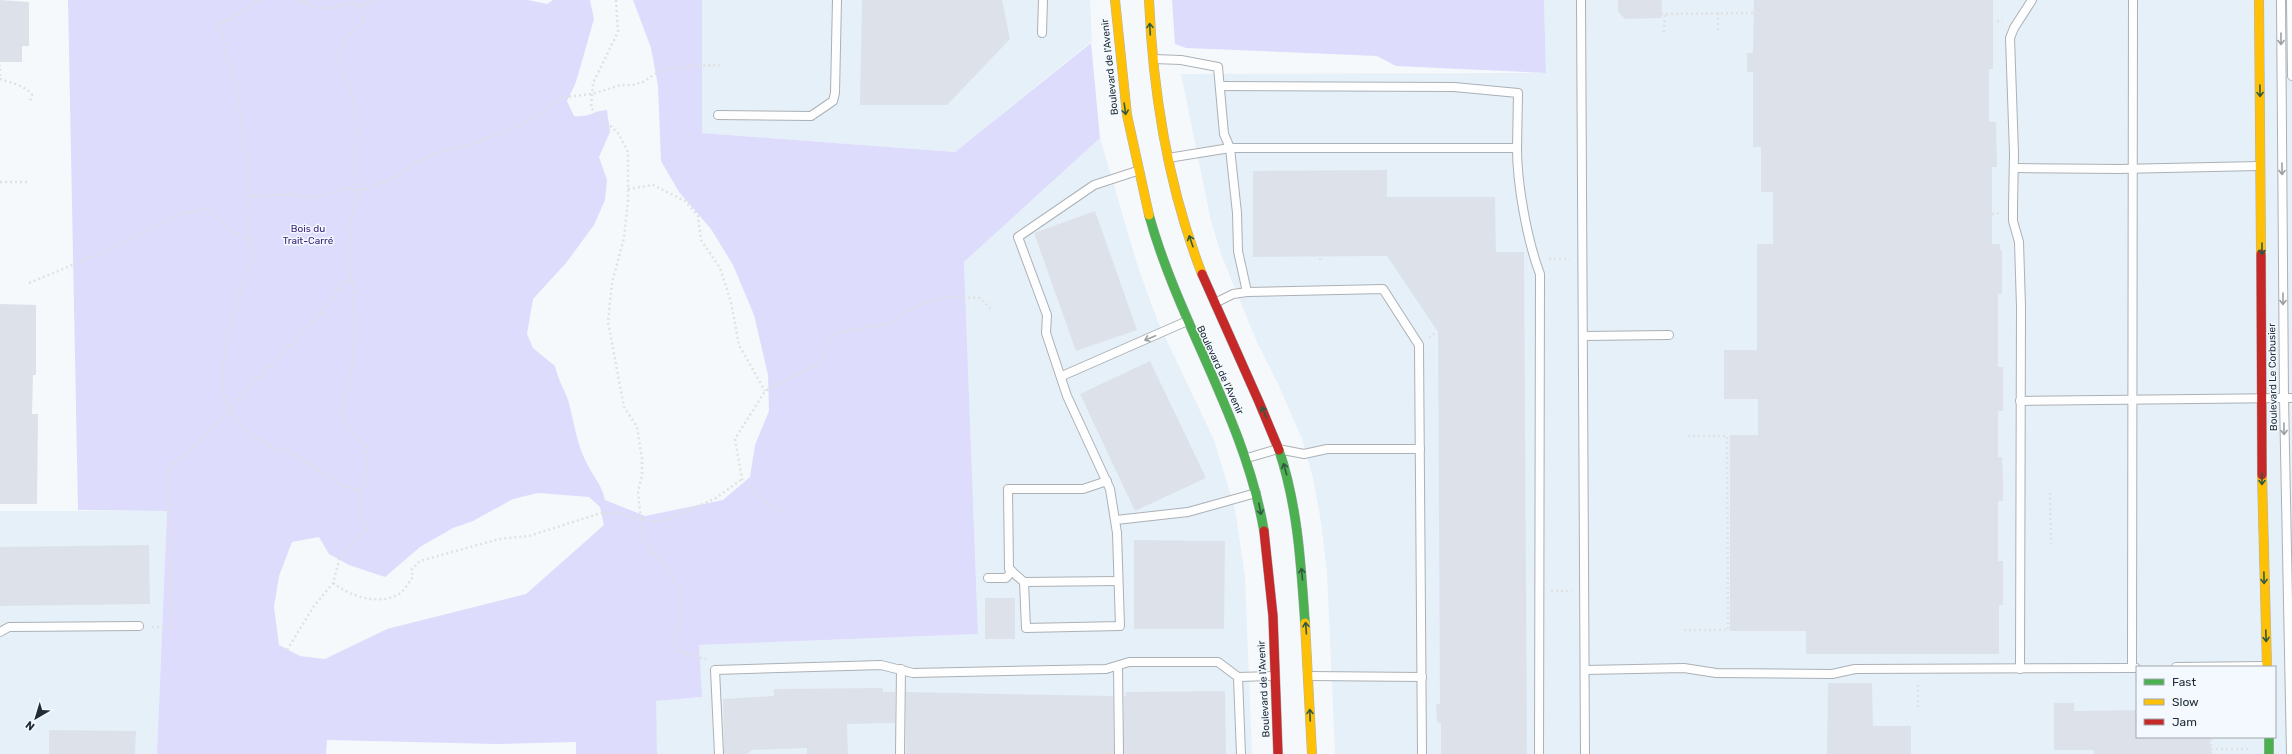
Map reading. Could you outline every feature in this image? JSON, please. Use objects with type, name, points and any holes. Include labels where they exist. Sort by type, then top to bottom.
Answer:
[{"type":"street","name":"Boulevard de l'Avenir","points":[[1115,0],[1124,108],[1137,171],[1155,239],[1186,322],[1227,410],[1246,458],[1257,493],[1265,537],[1275,676],[1278,754]]},
{"type":"street","points":[[1149,0],[1152,59],[1159,113],[1168,158],[1189,235],[1214,303],[1253,386],[1278,449],[1288,481],[1298,535],[1309,676],[1312,754]]},
{"type":"street","name":"Boulevard Le Corbusier","points":[[2259,0],[2263,551],[2267,666]]},
{"type":"street","points":[[2269,738],[2269,754]]},
{"type":"lane","points":[[718,115],[808,116],[834,101],[836,93],[837,0]]},
{"type":"lane","points":[[1042,33],[1043,0]]},
{"type":"lane","points":[[1581,0],[1585,754]]},
{"type":"lane","points":[[2020,669],[2020,256],[2018,234],[2013,221],[2014,168],[2010,38],[2014,28],[2028,10],[2032,0]]},
{"type":"lane","points":[[1585,670],[1684,668],[1716,673],[1832,674],[1855,669],[2135,668],[2132,399],[2133,0]]},
{"type":"lane","name":"Boulevard Le Corbusier","points":[[2281,0],[2288,398],[2291,754]]},
{"type":"lane","points":[[2292,0],[2292,76]]},
{"type":"lane","points":[[1152,59],[1181,60],[1218,67],[1224,134],[1230,148],[1237,212],[1238,251],[1247,292]]},
{"type":"lane","points":[[1220,86],[1454,87],[1518,93],[1518,180],[1535,260],[1540,274],[1540,754]]},
{"type":"lane","points":[[1168,158],[1230,148],[1517,148]]},
{"type":"lane","points":[[2014,168],[2133,169],[2261,166]]},
{"type":"lane","points":[[1024,582],[1026,628],[1120,626],[1116,520],[1107,481],[1068,396],[1046,333],[1047,315],[1018,237],[1094,185],[1137,171]]},
{"type":"lane","points":[[1214,303],[1233,294],[1247,292],[1383,289],[1419,345],[1422,754]]},
{"type":"lane","points":[[1062,376],[1186,322]]},
{"type":"lane","points":[[1583,336],[1669,335]]},
{"type":"lane","points":[[2020,401],[2288,398]]},
{"type":"lane","points":[[1246,458],[1278,449],[1304,454],[1327,449],[1420,449]]},
{"type":"lane","points":[[1107,481],[1083,489],[1008,489],[1008,569],[1024,582],[1118,581]]},
{"type":"lane","points":[[1116,520],[1188,512],[1257,493]]},
{"type":"lane","points":[[988,578],[1006,578],[1012,571]]},
{"type":"lane","points":[[0,630],[10,626],[139,626]]},
{"type":"lane","points":[[719,754],[715,670],[881,665],[913,673],[1090,670],[1106,669],[1129,662],[1218,662],[1238,676],[1275,676]]},
{"type":"lane","points":[[1118,666],[1119,754]]},
{"type":"lane","points":[[900,754],[901,669]]},
{"type":"lane","points":[[1238,676],[1241,754]]},
{"type":"lane","points":[[1309,676],[1422,677]]},
{"type":"path","points":[[259,0],[232,19],[217,24],[225,45],[243,124],[250,176],[249,238],[253,256],[229,335],[221,382],[224,396],[231,410],[249,433],[262,442],[279,450],[289,451],[342,486],[360,491]]},
{"type":"path","points":[[299,0],[320,9],[352,4],[362,5],[377,0]]},
{"type":"path","points":[[616,0],[618,32],[593,83],[591,108],[618,132],[628,152],[628,189],[624,238],[612,283],[608,322],[624,407],[637,427],[641,453],[642,476],[638,491],[639,519],[646,540],[653,553],[666,565],[678,586],[681,604],[676,644],[678,651],[708,659],[715,670]]},
{"type":"path","points":[[287,650],[314,606],[333,583],[340,557],[366,529],[362,521],[360,491],[366,476],[367,462],[365,446],[347,426],[341,413],[351,374],[356,335],[350,275],[346,254],[350,241],[349,230],[359,191],[356,173],[358,121],[356,108],[338,61],[344,38],[363,23],[362,5]]},
{"type":"path","points":[[1718,13],[1718,31]]},
{"type":"path","points":[[1664,32],[1663,14],[1754,13]]},
{"type":"path","points":[[0,65],[0,76]]},
{"type":"path","points":[[249,197],[290,194],[314,198],[346,188],[359,191],[393,179],[415,163],[439,152],[470,145],[519,126],[564,97],[592,94],[620,85],[643,82],[661,70],[690,66],[720,65]]},
{"type":"path","points":[[0,79],[29,90],[32,95],[30,101]]},
{"type":"path","points":[[0,182],[30,182]]},
{"type":"path","points":[[628,189],[653,185],[685,201],[698,216],[701,240],[720,268],[730,302],[739,345],[765,391]]},
{"type":"path","points":[[29,283],[111,249],[179,214],[207,209],[232,232],[249,238]]},
{"type":"path","points":[[1992,214],[2000,213]]},
{"type":"path","points":[[1320,260],[1321,256]]},
{"type":"path","points":[[1535,260],[1582,259]]},
{"type":"path","points":[[139,626],[168,629],[172,627],[173,623],[168,472],[181,455],[231,410],[245,391],[324,311],[340,286],[350,275]]},
{"type":"path","points":[[781,511],[760,500],[742,479],[735,439],[765,391],[816,365],[825,354],[828,339],[836,333],[892,323],[918,306],[947,297],[980,298],[993,311]]},
{"type":"path","points":[[1684,630],[1728,630],[1727,436],[1686,436]]},
{"type":"path","points":[[333,583],[358,597],[376,599],[392,597],[400,594],[413,577],[411,570],[420,562],[499,539],[529,536],[601,513],[620,513],[654,522],[669,519],[716,498],[742,479]]},
{"type":"path","points":[[2050,493],[2051,544]]},
{"type":"path","points":[[1540,590],[1584,592]]},
{"type":"path","points":[[1918,669],[1918,707]]},
{"type":"path","points":[[2211,739],[2211,754]]},
{"type":"path","points":[[2211,749],[2255,749]]},
{"type":"shaded area","points":[[702,0],[1090,0],[1092,41],[955,152],[702,133]]},
{"type":"shaded area","points":[[1544,0],[2292,0],[2292,754],[1335,754],[1327,573],[1321,522],[1313,478],[1302,439],[1279,386],[1256,340],[1221,254],[1211,221],[1181,74],[1546,73]]},
{"type":"shaded area","points":[[1100,138],[1138,267],[1158,322],[1214,440],[1235,509],[1245,577],[1252,754],[657,754],[655,701],[702,697],[698,645],[978,634],[964,262]]},
{"type":"shaded area","points":[[0,511],[167,511],[157,754],[0,754]]},
{"type":"green space","name":"Bois du Trait-Carré","points":[[68,0],[528,0],[547,4],[553,0],[590,0],[594,19],[576,82],[567,101],[574,116],[584,116],[607,110],[610,132],[599,157],[607,180],[605,200],[594,225],[566,263],[533,299],[527,334],[533,348],[555,366],[569,403],[583,455],[600,485],[605,500],[645,516],[723,500],[750,477],[755,445],[769,411],[768,375],[754,315],[733,265],[711,229],[679,192],[661,161],[658,86],[651,48],[633,0],[702,0],[702,133],[955,152],[1091,43],[1100,138],[964,262],[978,634],[699,645],[702,697],[656,701],[657,754],[576,754],[576,742],[496,744],[327,740],[326,754],[157,754],[167,511],[78,510]],"holes":[[[538,493],[589,497],[600,507],[604,525],[526,594],[387,629],[325,659],[300,656],[279,645],[274,607],[279,576],[292,542],[319,537],[329,554],[349,565],[385,577],[420,547],[453,528],[473,521],[513,499]]]},
{"type":"green space","points":[[1172,0],[1544,0],[1546,73],[1396,66],[1377,56],[1186,48],[1175,44]]},
{"type":"building","points":[[0,0],[29,2],[29,46],[22,46],[22,62],[0,62]]},
{"type":"building","points":[[862,0],[1002,0],[1010,39],[947,105],[860,105]]},
{"type":"building","points":[[1618,0],[1662,0],[1661,18],[1625,19],[1618,12]]},
{"type":"building","points":[[1754,0],[1993,0],[1993,69],[1989,69],[1989,122],[1996,122],[1997,167],[1992,167],[1992,244],[2000,244],[2000,250],[2002,250],[2002,294],[1998,294],[1998,367],[2003,367],[2003,411],[1998,411],[1998,457],[2002,457],[2003,479],[2003,501],[1998,501],[1998,561],[2003,561],[2003,605],[1999,605],[1999,654],[1806,654],[1806,631],[1730,631],[1730,435],[1758,435],[1758,399],[1724,399],[1724,350],[1757,350],[1757,244],[1773,244],[1773,192],[1761,192],[1761,147],[1753,147],[1753,72],[1747,72],[1747,53],[1753,53]]},
{"type":"building","points":[[1387,170],[1387,197],[1495,197],[1496,252],[1524,252],[1527,754],[1441,754],[1441,723],[1437,722],[1436,704],[1440,704],[1438,332],[1387,256],[1253,257],[1253,171]]},
{"type":"building","points":[[1095,211],[1137,330],[1076,351],[1034,233]]},
{"type":"building","points":[[0,304],[36,305],[36,375],[33,375],[32,414],[38,414],[37,504],[0,504]]},
{"type":"building","points":[[1150,361],[1206,478],[1135,511],[1080,394]]},
{"type":"building","points":[[1134,540],[1225,541],[1224,629],[1134,629]]},
{"type":"building","points":[[149,545],[150,604],[0,606],[0,547]]},
{"type":"building","points":[[985,598],[1015,598],[1015,639],[985,639]]},
{"type":"building","points":[[1828,683],[1872,683],[1873,726],[1911,726],[1911,754],[1827,754]]},
{"type":"building","points":[[883,688],[883,692],[895,692],[895,723],[847,724],[848,754],[807,754],[807,748],[752,750],[747,754],[724,754],[723,699],[774,696],[774,689]]},
{"type":"building","points":[[1225,691],[1226,754],[1124,754],[1124,696],[1126,696],[1126,692]]},
{"type":"building","points":[[906,692],[1113,696],[1114,754],[906,754]]},
{"type":"building","points":[[2054,703],[2074,703],[2074,711],[2136,710],[2136,738],[2210,738],[2211,754],[2094,754],[2094,750],[2054,750]]},
{"type":"building","points":[[49,730],[136,731],[135,754],[49,754]]},
{"type":"traffic: fast","points":[[1149,215],[1177,295],[1227,411],[1242,450],[1255,490],[1264,531]]},
{"type":"traffic: fast","points":[[1279,450],[1291,493],[1295,514],[1305,623]]},
{"type":"traffic: fast","points":[[2269,738],[2269,754]]},
{"type":"traffic: slow","points":[[1115,0],[1127,115],[1149,215]]},
{"type":"traffic: slow","points":[[1149,0],[1154,70],[1164,140],[1180,208],[1202,274]]},
{"type":"traffic: slow","points":[[2259,0],[2261,254]]},
{"type":"traffic: slow","points":[[2262,475],[2267,666]]},
{"type":"traffic: slow","points":[[1305,623],[1312,754]]},
{"type":"traffic: jam","points":[[2261,254],[2262,475]]},
{"type":"traffic: jam","points":[[1202,274],[1279,450]]},
{"type":"traffic: jam","points":[[1264,531],[1273,616],[1278,754]]}]
